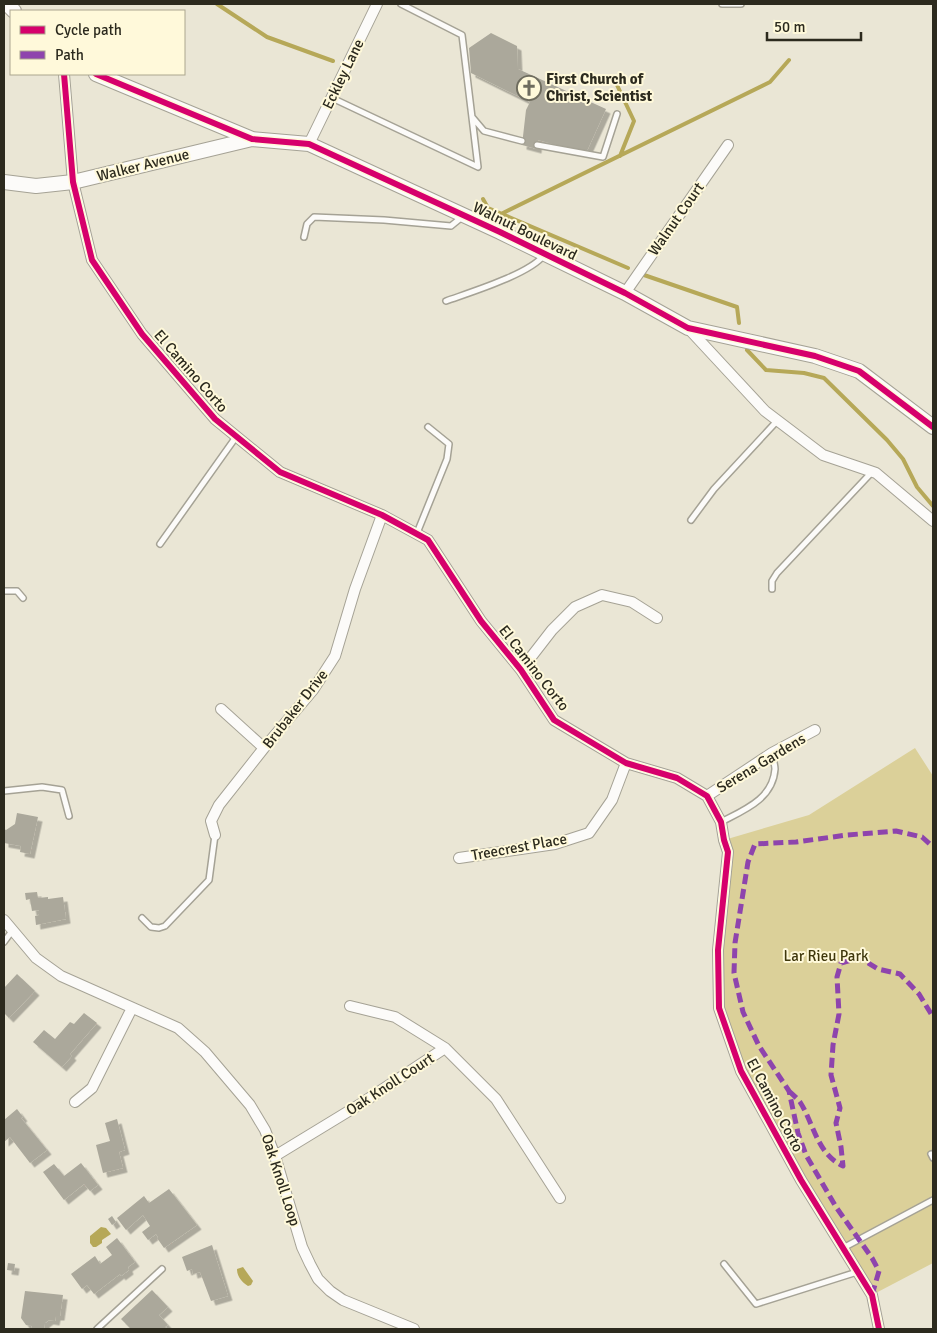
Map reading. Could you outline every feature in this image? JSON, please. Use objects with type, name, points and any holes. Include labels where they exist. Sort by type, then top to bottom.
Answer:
[{"type":"street","name":"Eckley Lane","points":[[309,144],[377,4]]},
{"type":"street","name":"El Camino Corto","points":[[64,75],[73,182],[92,260],[142,334],[215,419],[280,472],[382,515],[428,540],[481,621],[520,670],[554,720],[626,763],[677,778],[707,796],[721,822],[728,852],[718,950],[719,1008],[741,1071],[801,1180],[872,1295],[879,1329]]},
{"type":"street","name":"Walnut Boulevard","points":[[98,75],[252,139],[309,144],[545,254],[625,293],[688,328],[815,356],[859,371],[933,427]]},
{"type":"street","name":"Walker Avenue","points":[[4,182],[36,186],[73,182],[252,139]]},
{"type":"street","name":"Walnut Court","points":[[625,293],[728,145]]},
{"type":"street","points":[[688,328],[765,411],[822,455],[876,473],[933,521]]},
{"type":"street","name":"Brubaker Drive","points":[[215,835],[211,820],[218,805],[313,690],[335,656],[355,589],[382,515]]},
{"type":"street","points":[[520,670],[552,630],[575,607],[602,595],[632,602],[658,618]]},
{"type":"street","points":[[221,709],[264,748]]},
{"type":"street","name":"Serena Gardens","points":[[707,796],[772,753],[815,730]]},
{"type":"street","name":"Treecrest Place","points":[[459,858],[555,844],[588,832],[612,800],[626,763]]},
{"type":"street","name":"Oak Knoll Loop","points":[[4,920],[36,958],[61,976],[178,1028],[205,1052],[250,1105],[265,1130],[275,1156],[302,1247],[318,1279],[343,1300],[414,1329]]},
{"type":"street","points":[[350,1006],[395,1017],[445,1048]]},
{"type":"street","points":[[75,1102],[92,1088],[132,1008]]},
{"type":"street","name":"Oak Knoll Court","points":[[275,1156],[362,1103],[445,1048],[496,1099],[560,1198]]},
{"type":"lane","points":[[331,98],[478,167],[462,35],[401,4]]},
{"type":"lane","points":[[722,4],[741,4]]},
{"type":"lane","points":[[537,145],[603,157],[617,114]]},
{"type":"lane","points":[[472,117],[484,131],[522,141]]},
{"type":"lane","points":[[304,237],[307,224],[314,217],[384,220],[451,226],[464,215]]},
{"type":"lane","points":[[446,301],[522,271],[538,263],[545,254]]},
{"type":"lane","points":[[690,520],[714,489],[777,420]]},
{"type":"lane","points":[[417,534],[447,459],[449,444],[428,428]]},
{"type":"lane","points":[[160,544],[236,436]]},
{"type":"lane","points":[[772,589],[772,581],[777,573],[872,472]]},
{"type":"lane","points":[[4,591],[17,591],[23,598]]},
{"type":"lane","points":[[721,822],[761,800],[771,784],[775,769],[772,753]]},
{"type":"lane","points":[[4,791],[42,787],[62,790],[69,816]]},
{"type":"lane","points":[[142,918],[151,927],[159,928],[165,926],[209,880],[215,835]]},
{"type":"lane","points":[[4,942],[12,931]]},
{"type":"lane","points":[[843,1248],[933,1200]]},
{"type":"lane","points":[[724,1264],[756,1304],[858,1272]]},
{"type":"lane","points":[[97,1329],[162,1269]]},
{"type":"green space","name":"Lar Rieu Park","points":[[915,748],[933,776],[933,1263],[872,1295],[741,1071],[719,1008],[724,840],[809,815]]},
{"type":"shaded area","points":[[101,1227],[106,1228],[111,1234],[102,1240],[102,1243],[93,1247],[90,1243],[90,1236]]},
{"type":"shaded area","points":[[243,1267],[253,1281],[251,1285],[248,1286],[239,1277],[237,1269]]},
{"type":"building","name":"First Church of Christ, Scientist","points":[[491,33],[517,46],[518,69],[606,109],[586,153],[538,140],[537,149],[522,145],[526,110],[530,102],[471,73],[469,48]]},
{"type":"building","points":[[17,813],[38,817],[30,854],[20,852],[21,846],[4,843],[4,829],[6,830],[15,824]]},
{"type":"building","points":[[37,892],[38,898],[63,897],[66,919],[36,925],[35,916],[39,915],[39,910],[32,911],[30,899],[26,900],[25,893]]},
{"type":"building","points":[[17,974],[35,991],[9,1018],[4,1013],[4,988]]},
{"type":"building","points":[[84,1013],[97,1023],[70,1054],[72,1056],[62,1067],[33,1042],[44,1030],[55,1039],[70,1022],[74,1024]]},
{"type":"building","points":[[17,1109],[23,1117],[21,1118],[47,1150],[30,1163],[10,1137],[4,1142],[4,1120]]},
{"type":"building","points":[[117,1119],[125,1150],[119,1152],[123,1168],[103,1173],[96,1145],[110,1141],[105,1123]]},
{"type":"building","points":[[81,1163],[98,1185],[90,1191],[84,1184],[64,1200],[43,1172],[54,1164],[64,1176]]},
{"type":"building","points":[[169,1189],[197,1225],[164,1248],[156,1234],[148,1240],[142,1232],[150,1226],[143,1215],[126,1230],[117,1218],[144,1196],[149,1203]]},
{"type":"building","points":[[112,1216],[116,1222],[112,1225],[108,1219]]},
{"type":"building","points":[[117,1238],[135,1262],[128,1267],[129,1270],[121,1276],[120,1274],[94,1294],[87,1285],[82,1289],[71,1274],[95,1256],[100,1264],[112,1255],[106,1247]]},
{"type":"building","points":[[212,1245],[228,1296],[211,1301],[200,1272],[193,1274],[192,1269],[187,1271],[182,1257]]},
{"type":"building","points":[[8,1263],[15,1264],[14,1271],[7,1270]]},
{"type":"building","points":[[152,1290],[168,1307],[159,1315],[168,1325],[165,1327],[168,1329],[131,1329],[121,1319]]},
{"type":"building","points":[[25,1291],[63,1295],[60,1316],[56,1316],[55,1321],[49,1320],[45,1323],[44,1329],[31,1329],[32,1326],[26,1325],[21,1318]]},
{"type":"waterway","points":[[217,4],[267,37],[333,61]]},
{"type":"waterway","points":[[501,214],[770,82],[789,60]]},
{"type":"waterway","points":[[617,85],[634,121],[620,156]]},
{"type":"waterway","points":[[483,199],[488,208],[628,268]]},
{"type":"waterway","points":[[644,275],[737,307],[739,323]]},
{"type":"waterway","points":[[747,350],[766,370],[804,373],[824,378],[887,440],[903,459],[917,487],[933,506]]},
{"type":"marked path","points":[[872,1295],[879,1271],[836,1207],[806,1155],[798,1133],[789,1091],[759,1046],[743,1012],[734,973],[735,943],[748,862],[755,844],[796,842],[896,831],[922,837],[933,847]]},
{"type":"marked path","points":[[789,1091],[800,1102],[817,1138],[827,1154],[843,1166],[836,1123],[840,1108],[831,1075],[833,1045],[839,1014],[837,977],[841,963],[860,958],[878,969],[900,974],[919,994],[933,1017]]},
{"type":"cycle path","points":[[64,75],[73,182],[92,260],[142,334],[215,419],[280,472],[382,515],[428,540],[481,621],[521,670],[554,720],[626,763],[677,778],[707,796],[721,822],[728,852],[718,950],[719,1008],[741,1071],[801,1180],[872,1295],[879,1329]]},
{"type":"cycle path","points":[[98,75],[252,139],[309,144],[500,232],[625,293],[688,328],[815,356],[859,371],[933,427]]},
{"type":"place","name":"First Church of Christ, Scientist","points":[[529,88]]}]
